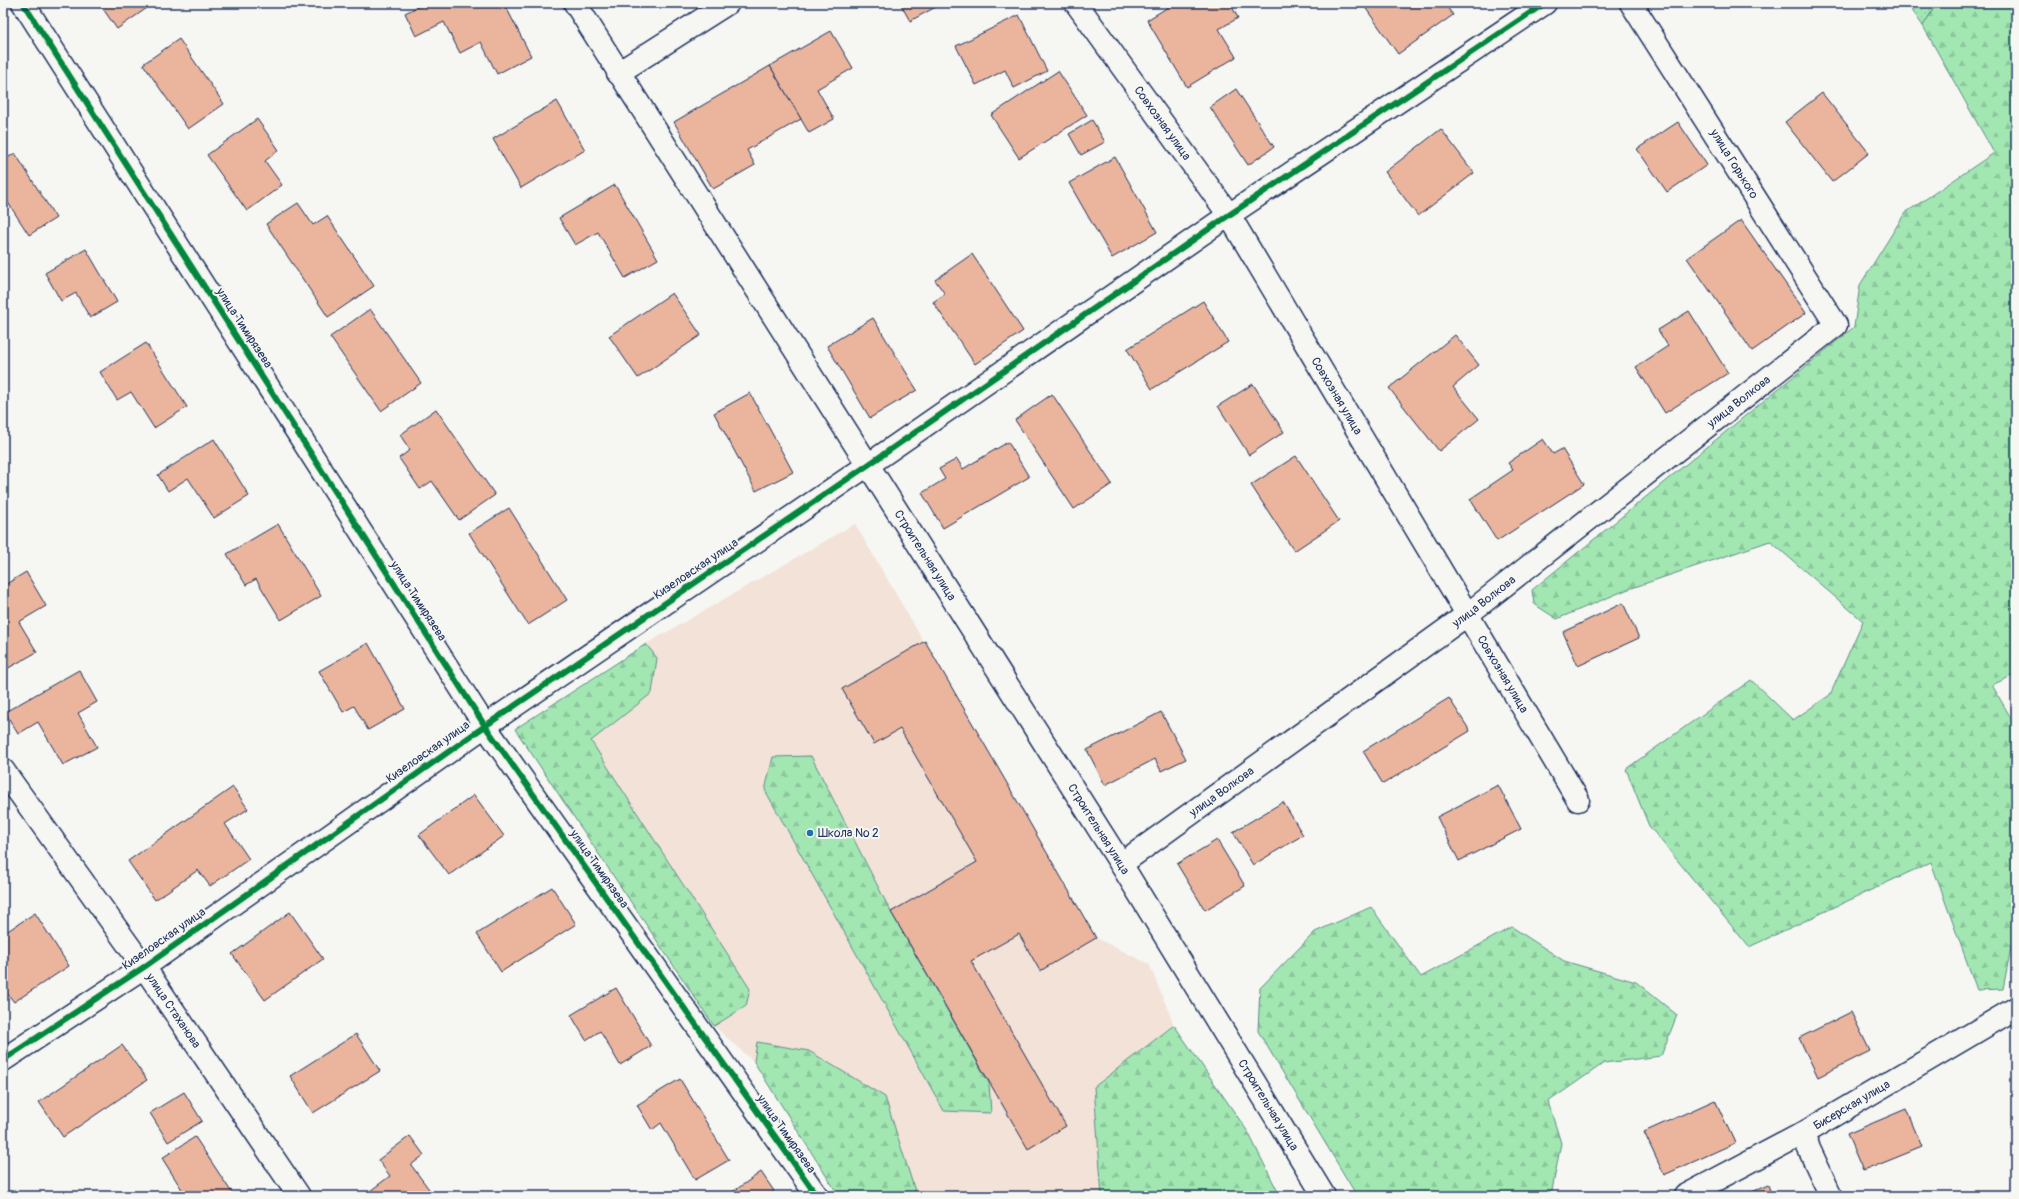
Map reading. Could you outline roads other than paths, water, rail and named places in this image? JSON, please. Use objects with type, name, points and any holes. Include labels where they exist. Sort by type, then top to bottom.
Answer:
[{"type":"street","name":"улица Тимирязева","points":[[23,3],[485,726],[817,1196]]},
{"type":"street","name":"Строительная улица","points":[[575,3],[1121,864],[1324,1196]]},
{"type":"street","points":[[618,73],[728,3]]},
{"type":"street","name":"Совхозная улица","points":[[1076,3],[1229,214],[1578,800]]},
{"type":"street","name":"Кизеловская улица","points":[[3,1060],[144,967],[485,726],[868,464],[1229,214],[1545,3]]},
{"type":"street","name":"улица Горького","points":[[1632,3],[1836,325]]},
{"type":"street","name":"улица Волкова","points":[[1121,864],[1468,614],[1836,325]]},
{"type":"street","name":"улица Стаханова","points":[[3,770],[144,967],[299,1196]]},
{"type":"street","name":"Бисерская улица","points":[[1685,1196],[1802,1134],[2016,1008]]},
{"type":"street","points":[[1802,1134],[1831,1196]]},
{"type":"place","name":"Школа № 2","points":[[810,833]]}]
